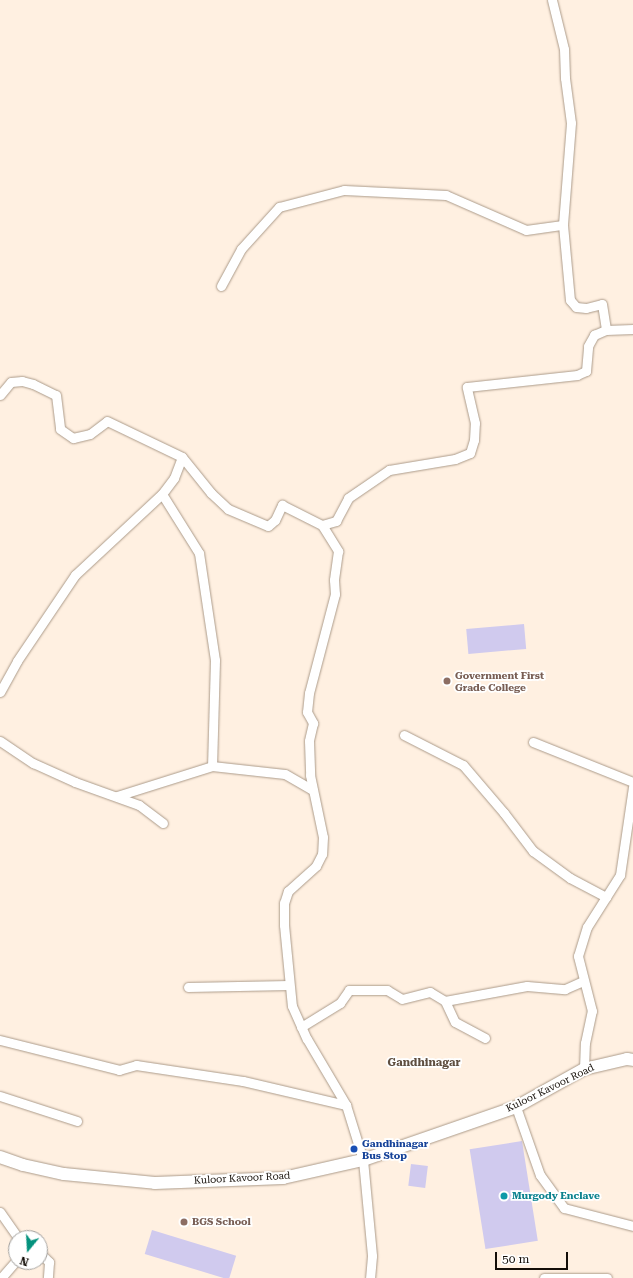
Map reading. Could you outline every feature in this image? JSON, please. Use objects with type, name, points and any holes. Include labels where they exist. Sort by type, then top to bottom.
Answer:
[{"type":"main road","name":"Kuloor Kavoor Road","points":[[0,1157],[23,1165],[64,1174],[156,1182],[283,1178],[363,1160],[516,1107],[584,1069],[627,1059],[633,1060]]},
{"type":"street","points":[[552,0],[564,49],[565,78],[571,124],[563,225],[570,300],[576,307],[586,308],[602,304],[606,330]]},
{"type":"street","points":[[221,286],[242,249],[279,207],[344,190],[446,195],[526,230],[563,225]]},
{"type":"street","points":[[322,524],[336,521],[348,498],[389,470],[455,459],[470,453],[474,440],[475,423],[467,387],[577,375],[586,371],[588,346],[594,335],[606,330],[633,328]]},
{"type":"street","points":[[0,394],[11,382],[22,381],[33,384],[56,395],[60,429],[73,438],[90,434],[107,421],[182,457],[211,493],[228,509],[268,526],[276,520],[282,505],[322,524],[338,551],[334,580],[335,594],[309,693],[307,712],[313,724],[309,741],[313,790],[323,837],[322,854],[316,866],[288,891],[284,903],[289,985],[292,1006],[301,1027],[346,1105],[363,1160],[372,1256],[370,1278]]},
{"type":"street","points":[[0,692],[17,661],[75,575],[162,494],[174,478],[182,457]]},
{"type":"street","points":[[162,494],[199,553],[215,660],[212,766]]},
{"type":"street","points":[[404,735],[463,765],[504,813],[533,851],[570,878],[606,897]]},
{"type":"street","points":[[0,741],[33,763],[75,782],[139,805],[163,823]]},
{"type":"street","points":[[533,742],[633,782]]},
{"type":"street","points":[[117,796],[212,766],[284,774],[313,790]]},
{"type":"street","points":[[584,1069],[585,1043],[592,1011],[583,981],[578,956],[588,927],[620,875],[629,842],[633,787]]},
{"type":"street","points":[[445,1001],[527,986],[565,990],[583,981]]},
{"type":"street","points":[[188,987],[289,985]]},
{"type":"street","points":[[301,1027],[340,1003],[349,990],[387,990],[402,999],[430,992],[445,1001],[455,1022],[485,1038]]},
{"type":"street","points":[[0,1040],[119,1070],[136,1065],[244,1081],[346,1105]]},
{"type":"street","points":[[0,1096],[77,1121]]},
{"type":"street","points":[[516,1107],[540,1175],[564,1208],[633,1226]]},
{"type":"street","points":[[0,1212],[12,1230]]},
{"type":"street","points":[[48,1261],[48,1278]]},
{"type":"street","points":[[0,1278],[8,1270]]},
{"type":"street","points":[[544,1278],[607,1278]]},
{"type":"building","points":[[524,624],[526,649],[468,654],[466,629]]},
{"type":"building","name":"Murgody Enclave","points":[[522,1141],[538,1241],[485,1249],[470,1149]]},
{"type":"building","points":[[411,1164],[428,1166],[425,1188],[408,1186]]},
{"type":"building","points":[[152,1230],[236,1256],[229,1278],[223,1278],[145,1254]]},
{"type":"place","name":"Government First Grade College","points":[[447,681]]},
{"type":"place","name":"Gandhinagar Bus Stop","points":[[354,1149]]},
{"type":"place","name":"Murgody Enclave","points":[[504,1196]]},
{"type":"place","name":"BGS School","points":[[184,1222]]},
{"type":"district","name":"Gandhinagar","points":[[424,1063]]}]
